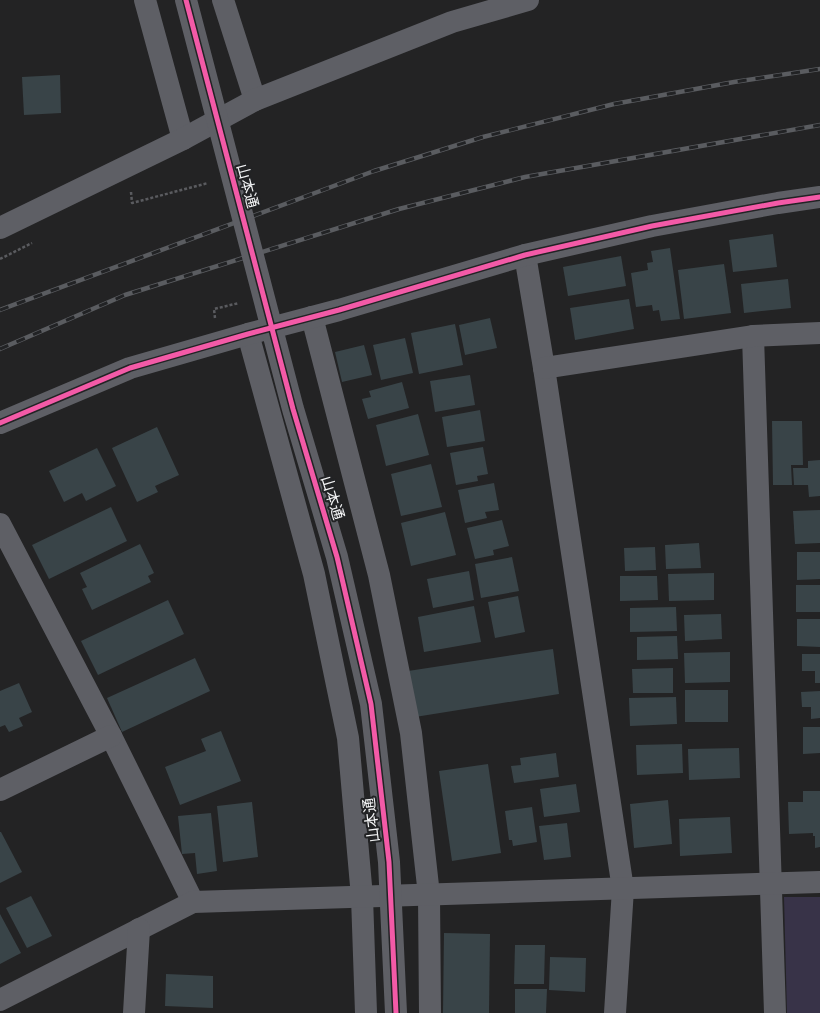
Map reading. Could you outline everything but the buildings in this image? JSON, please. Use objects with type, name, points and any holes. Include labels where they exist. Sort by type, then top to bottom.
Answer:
[{"type":"street","points":[[145,0],[183,140]]},
{"type":"street","name":"山本通","points":[[186,0],[293,409],[337,557],[371,704],[389,862],[396,1013]]},
{"type":"street","points":[[223,0],[255,100]]},
{"type":"street","points":[[0,228],[183,140],[255,100],[452,22],[528,0]]},
{"type":"street","points":[[0,423],[130,368],[525,255],[652,226],[778,203],[820,197]]},
{"type":"street","points":[[525,255],[544,368],[623,889],[616,1013]]},
{"type":"street","points":[[312,317],[379,575],[412,733],[429,895],[430,1013]]},
{"type":"street","points":[[544,368],[753,336],[820,333]]},
{"type":"street","points":[[248,334],[314,574],[348,738],[362,897],[366,1013]]},
{"type":"street","points":[[753,336],[776,1013]]},
{"type":"street","points":[[0,524],[111,736],[192,902]]},
{"type":"street","points":[[0,790],[111,736]]},
{"type":"street","points":[[0,1000],[192,902],[820,882]]},
{"type":"street","points":[[134,1013],[139,929]]},
{"type":"path","points":[[124,196],[131,192],[132,203],[216,181]]},
{"type":"path","points":[[0,259],[34,241]]},
{"type":"shaded area","points":[[784,897],[820,897],[820,1013],[787,1013]]},
{"type":"railway","points":[[0,310],[374,171],[483,137],[614,104],[734,82],[820,69]]},
{"type":"railway","points":[[0,349],[125,295],[399,209],[525,177],[820,125]]},
{"type":"cycle path","points":[[186,0],[293,409],[337,557],[371,704],[389,862],[396,1013]]},
{"type":"cycle path","points":[[0,423],[130,368],[248,334],[339,310],[525,255],[652,226],[778,203],[820,197]]}]
